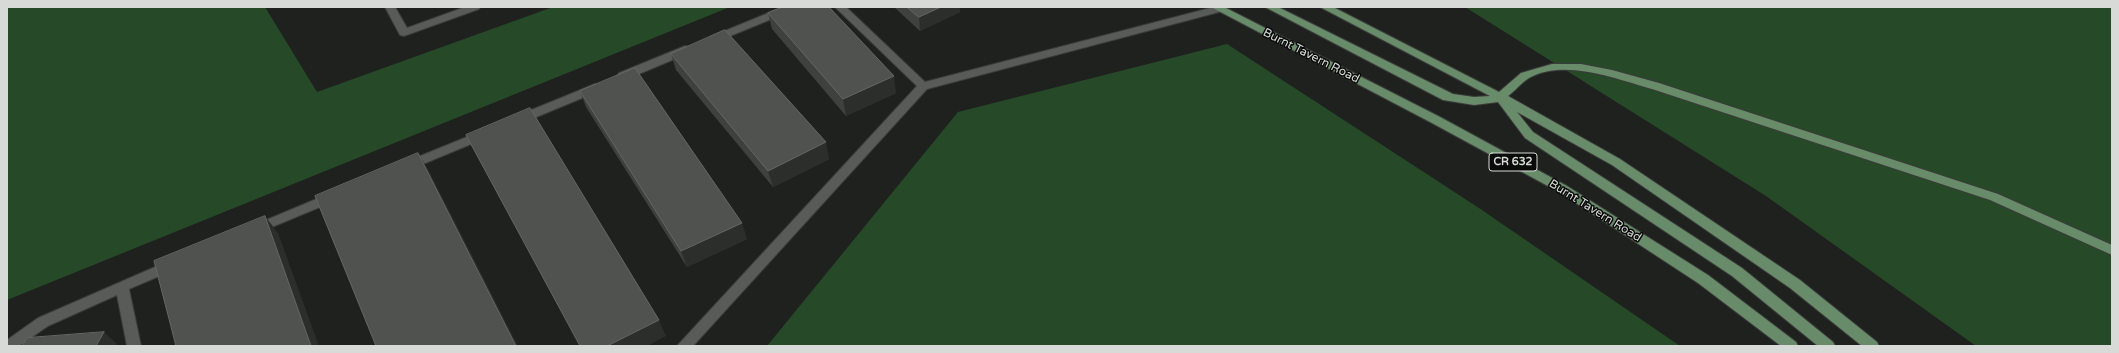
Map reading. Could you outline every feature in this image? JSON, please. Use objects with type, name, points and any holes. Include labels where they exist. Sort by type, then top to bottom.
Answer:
[{"type":"main road","points":[[1270,7],[1447,97],[1475,102],[1500,97],[1519,78],[1538,70],[1564,66],[1604,72],[1655,86],[1994,197],[2112,250]]},
{"type":"main road","points":[[1325,7],[1500,97],[1616,162],[1795,284],[1872,346]]},
{"type":"main road","name":"Burnt Tavern Road","points":[[1218,8],[1436,120],[1563,189],[1703,279],[1791,346]]},
{"type":"main road","points":[[1500,97],[1529,135],[1737,272],[1828,346]]},
{"type":"lane","points":[[390,7],[404,33],[475,7]]},
{"type":"lane","points":[[509,123],[792,7]]},
{"type":"lane","points":[[840,7],[922,86]]},
{"type":"lane","points":[[684,346],[886,128],[922,86],[1218,8]]},
{"type":"lane","points":[[393,172],[494,130]]},
{"type":"lane","points":[[244,234],[344,193]]},
{"type":"lane","points":[[9,346],[42,322],[180,262]]},
{"type":"lane","points":[[122,286],[134,346]]},
{"type":"green space","points":[[7,7],[265,7],[317,92],[553,7],[730,7],[7,300]]},
{"type":"green space","points":[[1465,7],[2112,7],[2112,346],[1976,346],[1766,196]]},
{"type":"green space","points":[[1227,44],[1479,208],[1680,346],[767,346],[958,112]]},
{"type":"building","points":[[783,7],[829,7],[894,76],[843,99],[768,13]]},
{"type":"building","points":[[907,7],[941,7],[919,17]]},
{"type":"building","points":[[725,30],[826,142],[768,171],[671,54]]},
{"type":"building","points":[[635,68],[742,223],[681,251],[580,91]]},
{"type":"building","points":[[530,108],[659,320],[607,346],[580,346],[466,135]]},
{"type":"building","points":[[418,153],[516,346],[376,346],[315,196]]},
{"type":"building","points":[[265,216],[311,346],[176,346],[154,261]]},
{"type":"building","points":[[104,332],[96,346],[22,346],[27,338]]}]
